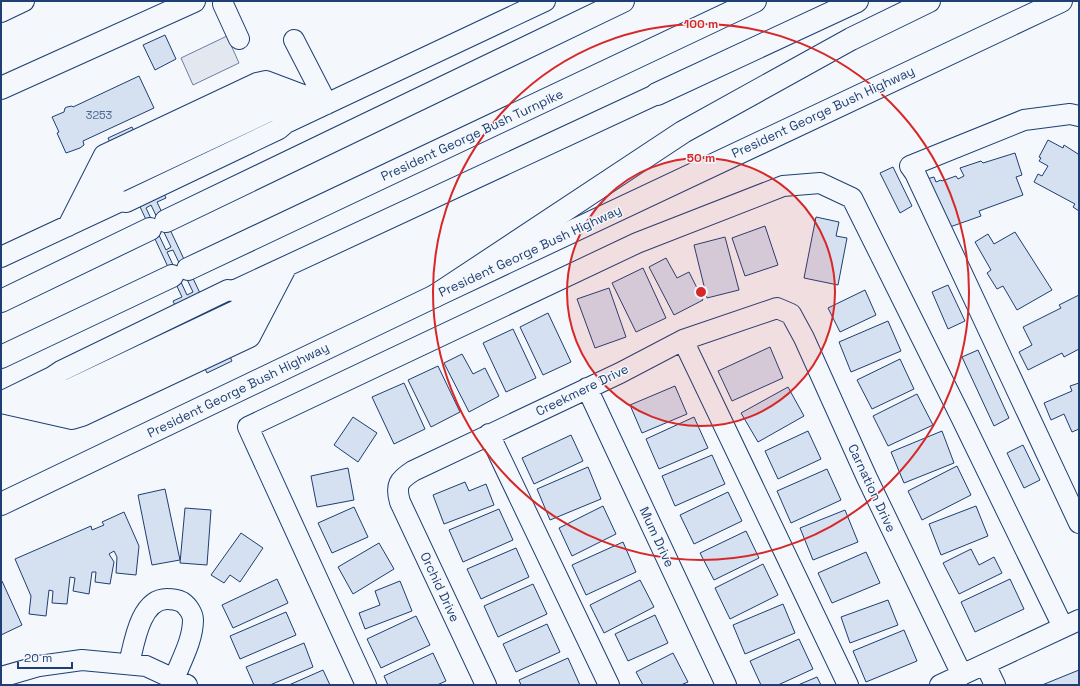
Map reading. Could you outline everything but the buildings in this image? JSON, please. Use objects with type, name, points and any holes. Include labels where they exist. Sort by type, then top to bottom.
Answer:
[{"type":"main road","points":[[1,88],[194,1]]},
{"type":"main road","points":[[1,300],[623,1]]},
{"type":"main road","name":"President George Bush Turnpike","points":[[1,357],[756,1]]},
{"type":"main road","points":[[657,94],[857,1]]},
{"type":"main road","points":[[436,296],[684,132],[851,39],[929,1]]},
{"type":"main road","name":"President George Bush Highway","points":[[1,504],[436,296],[1061,1]]},
{"type":"street","points":[[1,12],[24,1]]},
{"type":"street","points":[[1,257],[121,201],[126,202],[279,130],[286,123],[545,1]]},
{"type":"street","points":[[223,4],[239,39]]},
{"type":"street","points":[[294,40],[327,104]]},
{"type":"street","points":[[68,226],[104,155],[257,83],[266,81],[327,104]]},
{"type":"street","points":[[1,402],[61,371],[228,290],[233,291],[657,94]]},
{"type":"street","points":[[68,226],[117,183],[270,111],[327,104]]},
{"type":"street","points":[[1079,116],[1070,114],[1024,120],[910,166],[915,173],[1079,523]]},
{"type":"street","points":[[366,685],[248,427],[637,243],[783,186],[820,183],[852,198],[961,417],[1071,623],[940,685]]},
{"type":"street","points":[[1,402],[70,389],[237,310],[287,266]]},
{"type":"street","points":[[1,402],[72,419],[82,416],[250,337],[287,266]]},
{"type":"street","name":"Creekmere Drive","points":[[398,487],[403,478],[413,470],[587,388],[683,340],[776,308]]},
{"type":"street","name":"Carnation Drive","points":[[776,308],[791,314],[804,338],[867,478],[962,675]]},
{"type":"street","points":[[683,340],[848,685]]},
{"type":"street","name":"Mum Drive","points":[[587,388],[726,685]]},
{"type":"street","points":[[489,434],[609,685]]},
{"type":"street","name":"Orchid Drive","points":[[398,487],[398,495],[405,514],[486,685]]},
{"type":"street","points":[[1,677],[39,666],[82,660],[146,666],[181,682],[193,619],[188,608],[181,602],[171,599],[164,599],[157,602],[146,611],[138,628],[129,664]]},
{"type":"street","points":[[985,664],[995,685]]},
{"type":"shaded area","points":[[227,36],[239,63],[193,85],[181,58]]}]
